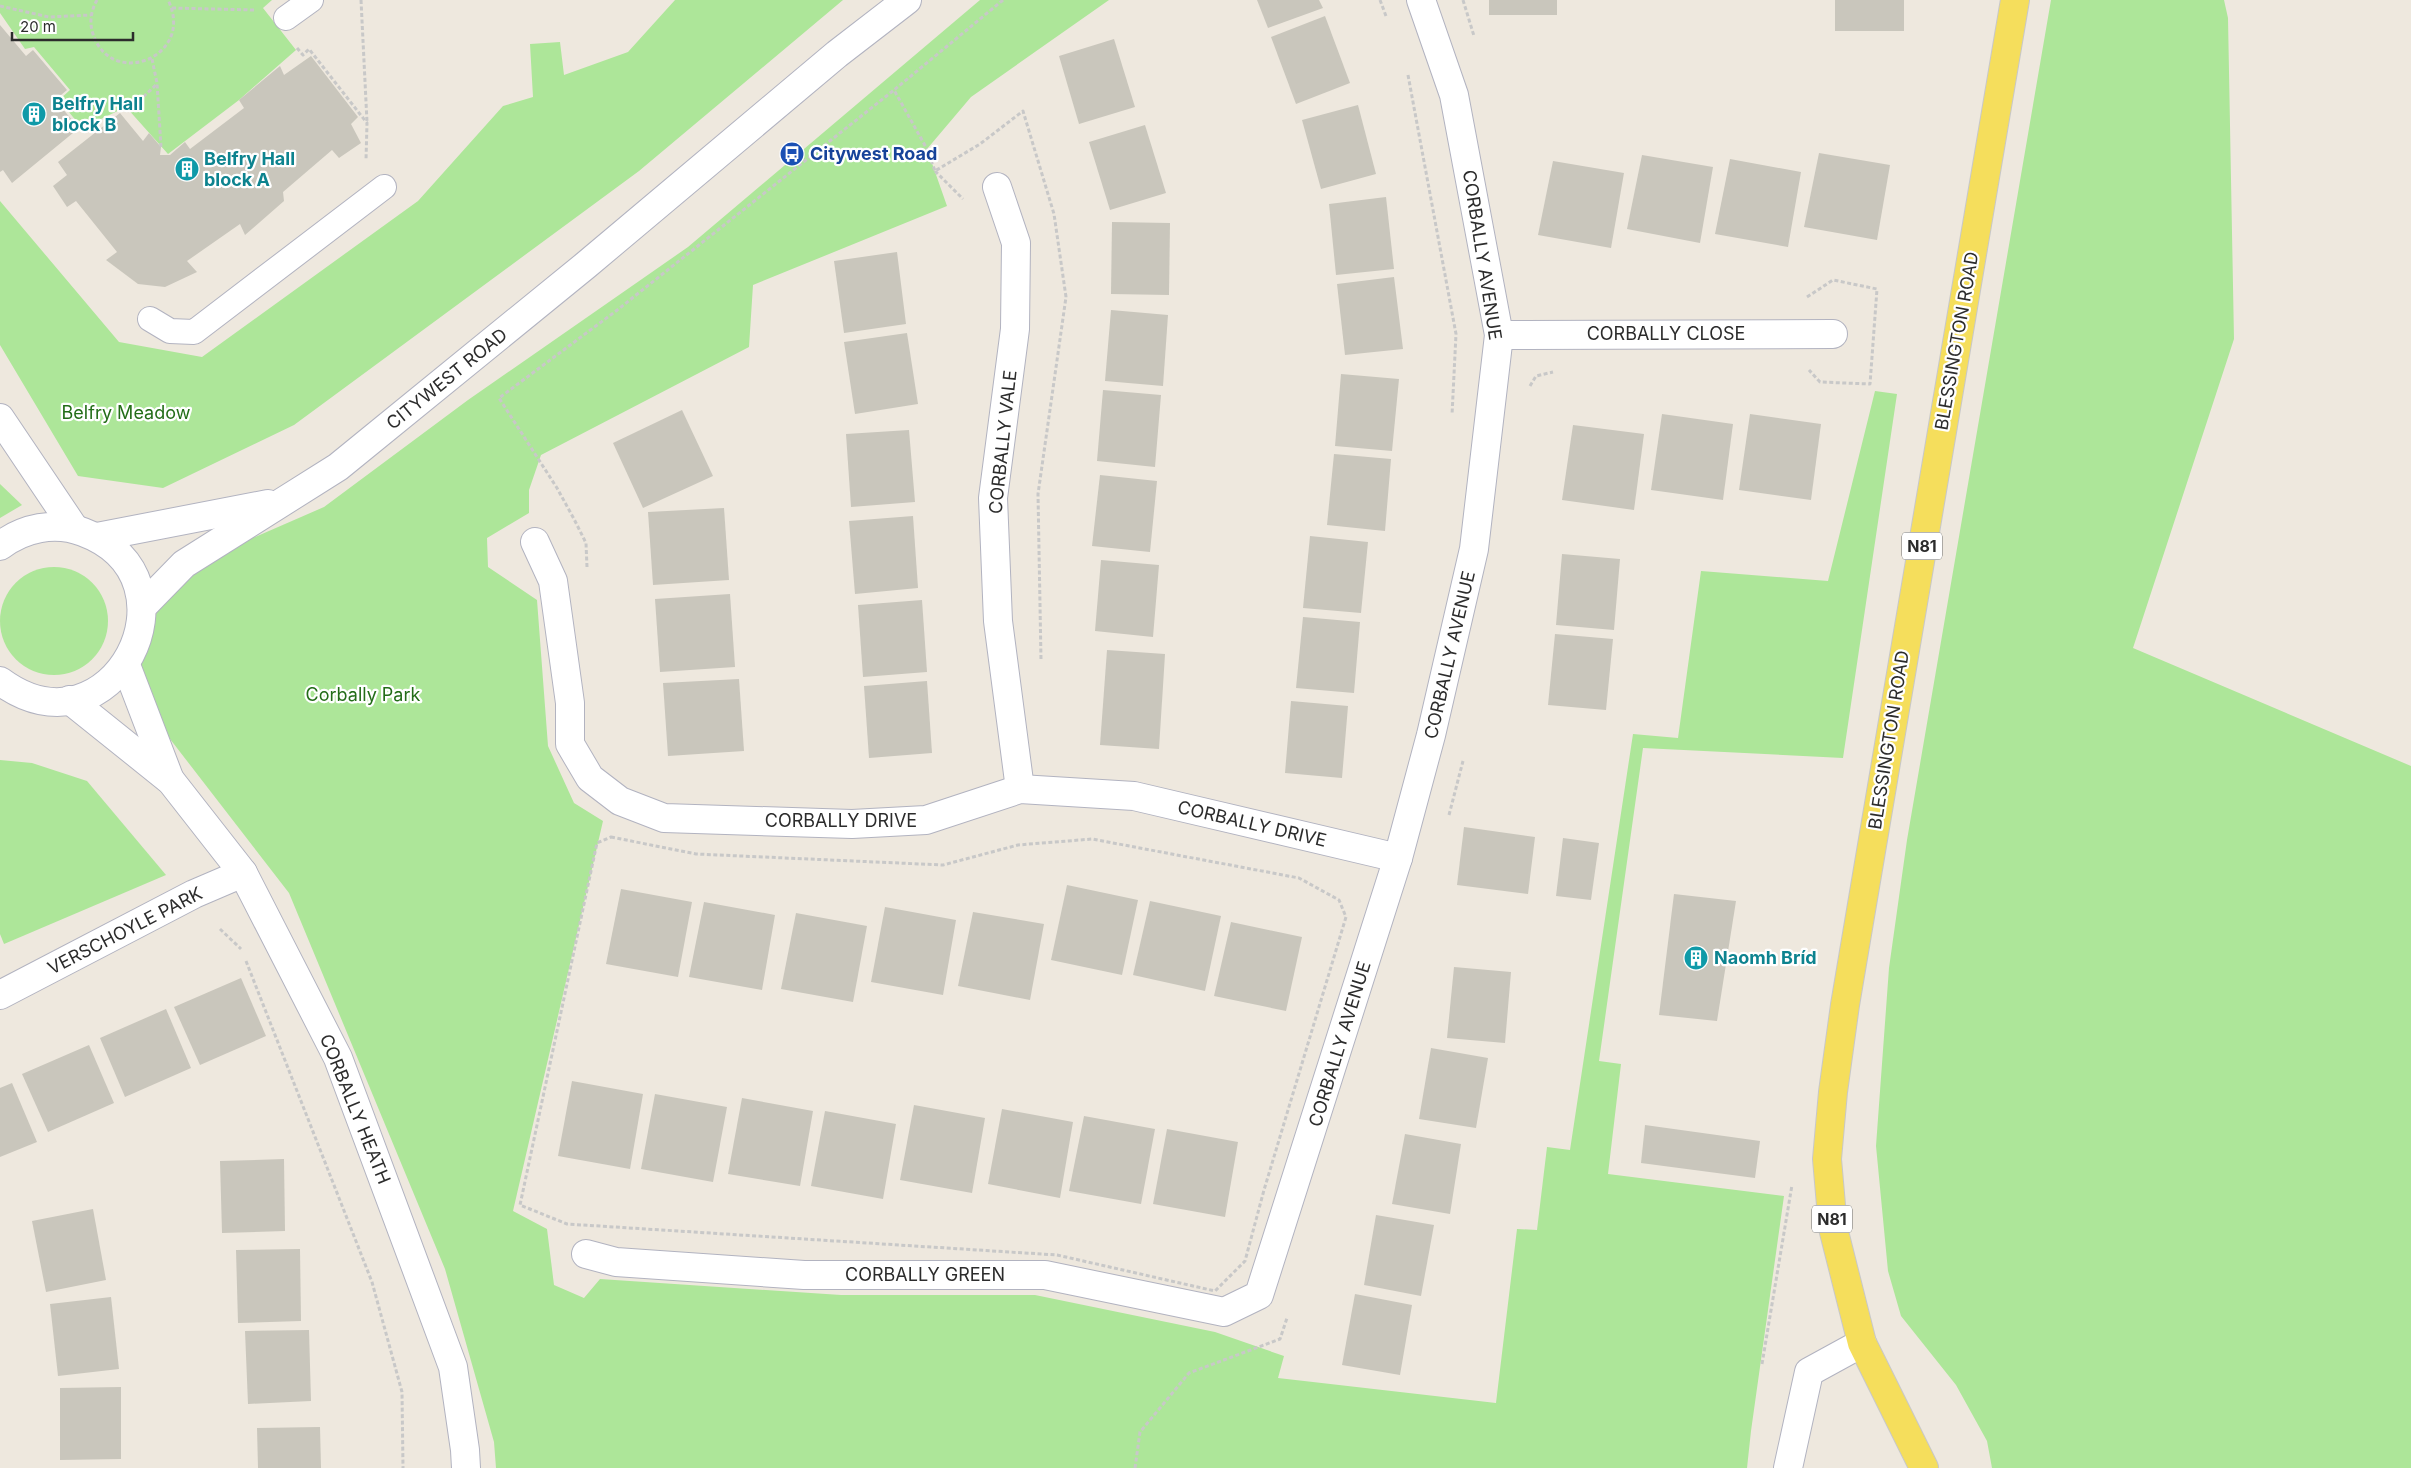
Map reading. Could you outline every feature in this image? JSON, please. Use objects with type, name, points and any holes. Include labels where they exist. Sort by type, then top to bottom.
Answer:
[{"type":"main road","name":"BLESSINGTON ROAD","points":[[1924,1468],[1862,1343],[1833,1228],[1827,1159],[1833,1092],[1898,684],[2015,0]]},
{"type":"street","name":"CITYWEST ROAD","points":[[142,608],[184,564],[338,467],[586,265],[836,54],[907,0]]},
{"type":"street","name":"CORBALLY AVENUE","points":[[1259,1295],[1314,1128],[1398,858],[1431,735],[1474,549],[1499,335],[1454,94],[1421,0]]},
{"type":"street","name":"CORBALLY VALE","points":[[997,187],[1016,243],[1015,329],[993,498],[998,621],[1020,789]]},
{"type":"street","name":"CORBALLY CLOSE","points":[[1499,335],[1833,334]]},
{"type":"street","points":[[0,418],[85,533],[119,555],[135,580],[142,608],[139,638],[126,665],[110,681],[91,694],[70,700],[37,700],[0,706]]},
{"type":"street","name":"CITYWEST ROAD","points":[[0,546],[24,532],[48,526],[85,533],[282,501]]},
{"type":"street","name":"CORBALLY DRIVE","points":[[535,542],[553,581],[570,703],[570,744],[590,778],[620,801],[664,818],[852,824],[926,820],[1020,789],[1134,796],[1398,858]]},
{"type":"street","points":[[126,665],[171,781]]},
{"type":"street","points":[[0,681],[13,691],[37,700]]},
{"type":"street","points":[[70,700],[171,781]]},
{"type":"street","name":"CORBALLY HEATH","points":[[171,781],[243,873],[338,1058],[454,1367],[466,1468]]},
{"type":"street","name":"VERSCHOYLE PARK","points":[[3,987],[194,894],[243,873]]},
{"type":"street","name":"CORBALLY GREEN","points":[[586,1254],[616,1262],[804,1275],[1045,1275],[1224,1312],[1259,1295]]},
{"type":"street","points":[[1788,1468],[1789,1454],[1809,1372],[1862,1343]]},
{"type":"lane","points":[[289,29],[311,0]]},
{"type":"lane","points":[[150,319],[170,331],[194,332],[384,187]]},
{"type":"path","points":[[97,0],[91,14],[91,28],[95,40],[102,51],[113,59],[126,63],[139,63],[152,59],[164,47],[173,32],[172,8],[168,0]]},
{"type":"path","points":[[360,0],[367,123],[366,166],[384,187]]},
{"type":"path","points":[[587,572],[586,543],[582,535],[557,488],[499,398],[616,311],[894,90],[1003,0]]},
{"type":"path","points":[[1380,0],[1387,17]]},
{"type":"path","points":[[1463,0],[1476,45]]},
{"type":"path","points":[[0,6],[49,17],[91,14]]},
{"type":"path","points":[[172,8],[260,10]]},
{"type":"path","points":[[289,29],[303,55],[309,49],[367,123]]},
{"type":"path","points":[[152,59],[157,83],[161,147]]},
{"type":"path","points":[[1406,69],[1456,334],[1451,422]]},
{"type":"path","points":[[129,110],[157,83]]},
{"type":"path","points":[[894,90],[927,149],[935,171],[970,206]]},
{"type":"path","points":[[935,171],[980,144],[1023,111],[1054,214],[1066,298],[1038,494],[1041,667]]},
{"type":"path","points":[[1799,370],[1809,370],[1820,382],[1870,384],[1878,289],[1832,280],[1803,300]]},
{"type":"path","points":[[1526,394],[1536,376],[1554,371]]},
{"type":"path","points":[[1447,820],[1465,754]]},
{"type":"path","points":[[611,837],[696,854],[943,866],[1018,845],[1092,839],[1299,878],[1340,900],[1346,917],[1264,1190],[1245,1261],[1215,1291],[1057,1256],[567,1224],[520,1205],[597,843],[611,837]]},
{"type":"path","points":[[220,929],[242,950]]},
{"type":"path","points":[[245,959],[372,1282],[402,1392],[403,1468]]},
{"type":"path","points":[[1135,1468],[1140,1432],[1189,1373],[1280,1339],[1289,1310]]},
{"type":"green space","points":[[0,0],[272,0],[263,8],[296,50],[239,100],[168,154],[126,107],[82,128],[59,100],[70,90],[34,47],[25,49],[0,13]]},
{"type":"green space","name":"Belfry Meadow","points":[[675,0],[843,0],[639,171],[294,425],[163,488],[78,476],[0,345],[0,201],[119,342],[202,357],[418,201],[503,106],[533,97],[530,44],[560,42],[564,75],[628,52]]},
{"type":"green space","name":"Corbally Park","points":[[980,0],[1109,0],[971,97],[927,149],[947,206],[753,285],[749,347],[541,455],[529,490],[529,513],[487,538],[488,567],[537,600],[548,746],[574,803],[603,821],[513,1211],[547,1229],[554,1285],[584,1298],[600,1279],[841,1295],[1035,1295],[1215,1332],[1284,1356],[1278,1378],[1496,1403],[1517,1229],[1537,1230],[1547,1147],[1570,1150],[1633,734],[1678,738],[1701,571],[1828,581],[1875,391],[1897,394],[1843,758],[1643,748],[1599,1061],[1621,1064],[1608,1174],[1784,1196],[1747,1468],[496,1468],[494,1442],[445,1269],[289,893],[160,726],[138,672],[160,602],[209,557],[324,507],[468,400],[688,247]]},
{"type":"green space","points":[[2051,0],[2224,0],[2228,18],[2234,339],[2133,648],[2411,766],[2411,1468],[1992,1468],[1987,1441],[1956,1385],[1901,1316],[1888,1271],[1876,1146],[1889,968],[1907,840]]},
{"type":"green space","points":[[0,484],[22,505],[0,518]]},
{"type":"green space","points":[[54,567],[75,571],[92,583],[104,600],[108,621],[104,642],[92,659],[75,671],[54,675],[33,671],[16,659],[4,642],[0,621],[4,600],[16,583],[33,571]]},
{"type":"green space","points":[[0,760],[32,763],[87,781],[166,875],[4,944],[0,934]]},
{"type":"building","points":[[1257,0],[1319,0],[1323,8],[1268,28]]},
{"type":"building","points":[[1489,0],[1557,0],[1557,15],[1489,15]]},
{"type":"building","points":[[1835,0],[1904,0],[1904,31],[1835,31]]},
{"type":"building","points":[[1325,16],[1350,83],[1296,104],[1271,37]]},
{"type":"building","name":"Belfry Hall block B","points":[[0,25],[26,56],[33,50],[67,90],[55,100],[79,128],[12,183],[3,170],[0,172]]},
{"type":"building","points":[[1114,39],[1135,107],[1079,124],[1059,56]]},
{"type":"building","name":"Belfry Hall block A","points":[[311,56],[358,117],[351,124],[361,143],[339,158],[332,150],[283,192],[284,201],[245,235],[240,224],[187,261],[197,272],[165,287],[138,284],[106,260],[117,252],[76,201],[67,207],[53,186],[67,175],[58,162],[120,113],[143,141],[149,133],[161,147],[160,155],[170,155],[185,142],[190,149],[244,108],[239,100],[280,66],[284,75]]},
{"type":"building","points":[[1358,105],[1376,174],[1321,189],[1302,120]]},
{"type":"building","points":[[1145,125],[1166,193],[1110,210],[1089,142]]},
{"type":"building","points":[[1819,153],[1890,165],[1877,240],[1804,227]]},
{"type":"building","points":[[1642,155],[1713,167],[1700,243],[1627,229]]},
{"type":"building","points":[[1730,159],[1801,172],[1788,247],[1715,234]]},
{"type":"building","points":[[1553,161],[1624,173],[1611,248],[1538,235]]},
{"type":"building","points":[[1386,197],[1394,269],[1336,275],[1329,204]]},
{"type":"building","points":[[1112,222],[1170,223],[1169,295],[1111,294]]},
{"type":"building","points":[[897,252],[906,324],[844,333],[834,261]]},
{"type":"building","points":[[1394,277],[1403,349],[1345,355],[1337,284]]},
{"type":"building","points":[[1111,310],[1168,315],[1163,386],[1105,381]]},
{"type":"building","points":[[907,333],[918,404],[855,414],[844,342]]},
{"type":"building","points":[[1341,374],[1399,379],[1392,451],[1335,446]]},
{"type":"building","points":[[1103,390],[1161,395],[1155,467],[1097,461]]},
{"type":"building","points":[[682,410],[713,476],[643,508],[613,443]]},
{"type":"building","points":[[1662,414],[1733,424],[1723,500],[1651,490]]},
{"type":"building","points":[[1750,414],[1821,424],[1811,500],[1739,490]]},
{"type":"building","points":[[1573,425],[1644,434],[1634,510],[1562,500]]},
{"type":"building","points":[[909,430],[915,502],[851,507],[846,434]]},
{"type":"building","points":[[1334,454],[1391,459],[1385,531],[1327,525]]},
{"type":"building","points":[[1100,475],[1157,481],[1150,552],[1092,546]]},
{"type":"building","points":[[724,508],[729,580],[653,585],[648,512]]},
{"type":"building","points":[[913,516],[918,588],[855,594],[849,521]]},
{"type":"building","points":[[1310,536],[1368,542],[1361,613],[1303,608]]},
{"type":"building","points":[[1562,554],[1620,559],[1614,630],[1556,625]]},
{"type":"building","points":[[1101,560],[1159,565],[1153,637],[1095,631]]},
{"type":"building","points":[[730,594],[735,667],[660,672],[655,599]]},
{"type":"building","points":[[922,600],[927,672],[863,677],[858,605]]},
{"type":"building","points":[[1303,617],[1360,622],[1354,693],[1296,688]]},
{"type":"building","points":[[1555,634],[1613,639],[1606,710],[1548,705]]},
{"type":"building","points":[[1107,650],[1165,654],[1159,749],[1100,745]]},
{"type":"building","points":[[739,679],[744,751],[668,756],[663,683]]},
{"type":"building","points":[[927,681],[932,753],[869,758],[864,686]]},
{"type":"building","points":[[1291,701],[1348,706],[1342,778],[1285,773]]},
{"type":"building","points":[[1464,827],[1535,837],[1528,894],[1457,885]]},
{"type":"building","points":[[1563,838],[1599,843],[1591,900],[1556,896]]},
{"type":"building","points":[[1067,885],[1138,900],[1122,975],[1051,960]]},
{"type":"building","points":[[621,889],[692,902],[678,977],[606,964]]},
{"type":"building","name":"Naomh Bríd","points":[[1674,894],[1736,901],[1717,1021],[1659,1015]]},
{"type":"building","points":[[1150,901],[1221,916],[1205,991],[1133,975]]},
{"type":"building","points":[[704,902],[775,915],[762,990],[689,977]]},
{"type":"building","points":[[885,907],[956,920],[943,995],[871,982]]},
{"type":"building","points":[[973,912],[1044,924],[1030,1000],[958,986]]},
{"type":"building","points":[[796,913],[867,926],[853,1002],[781,989]]},
{"type":"building","points":[[1231,922],[1302,937],[1286,1011],[1214,996]]},
{"type":"building","points":[[1454,967],[1511,972],[1505,1043],[1447,1038]]},
{"type":"building","points":[[241,978],[266,1036],[200,1065],[174,1007]]},
{"type":"building","points":[[166,1009],[191,1068],[125,1097],[100,1038]]},
{"type":"building","points":[[89,1045],[114,1103],[48,1132],[22,1074]]},
{"type":"building","points":[[1431,1048],[1488,1058],[1476,1128],[1419,1119]]},
{"type":"building","points":[[572,1081],[643,1094],[630,1169],[558,1156]]},
{"type":"building","points":[[12,1083],[37,1142],[0,1157],[0,1088]]},
{"type":"building","points":[[655,1094],[727,1107],[713,1182],[641,1169]]},
{"type":"building","points":[[742,1098],[813,1111],[800,1186],[728,1174]]},
{"type":"building","points":[[914,1105],[985,1118],[972,1193],[900,1180]]},
{"type":"building","points":[[1002,1109],[1073,1122],[1060,1198],[988,1184]]},
{"type":"building","points":[[825,1111],[896,1124],[883,1199],[811,1186]]},
{"type":"building","points":[[1084,1116],[1155,1129],[1141,1204],[1069,1191]]},
{"type":"building","points":[[1645,1125],[1760,1141],[1755,1178],[1641,1163]]},
{"type":"building","points":[[1167,1129],[1238,1142],[1225,1217],[1153,1204]]},
{"type":"building","points":[[1405,1134],[1461,1144],[1450,1214],[1392,1204]]},
{"type":"building","points":[[284,1159],[285,1231],[222,1233],[220,1161]]},
{"type":"building","points":[[93,1209],[106,1280],[46,1292],[32,1221]]},
{"type":"building","points":[[1376,1215],[1434,1225],[1421,1296],[1364,1285]]},
{"type":"building","points":[[300,1249],[301,1321],[238,1323],[236,1250]]},
{"type":"building","points":[[1355,1294],[1412,1305],[1400,1375],[1342,1365]]},
{"type":"building","points":[[111,1297],[119,1369],[58,1376],[50,1304]]},
{"type":"building","points":[[309,1330],[311,1401],[248,1404],[245,1331]]},
{"type":"building","points":[[121,1387],[121,1459],[60,1460],[60,1388]]},
{"type":"building","points":[[320,1427],[321,1468],[258,1468],[257,1428]]},
{"type":"place","name":"Belfry Hall block B","points":[[34,114]]},
{"type":"place","name":"Citywest Road","points":[[792,154]]},
{"type":"place","name":"Belfry Hall block A","points":[[187,169]]},
{"type":"place","name":"Naomh Bríd","points":[[1696,958]]}]
